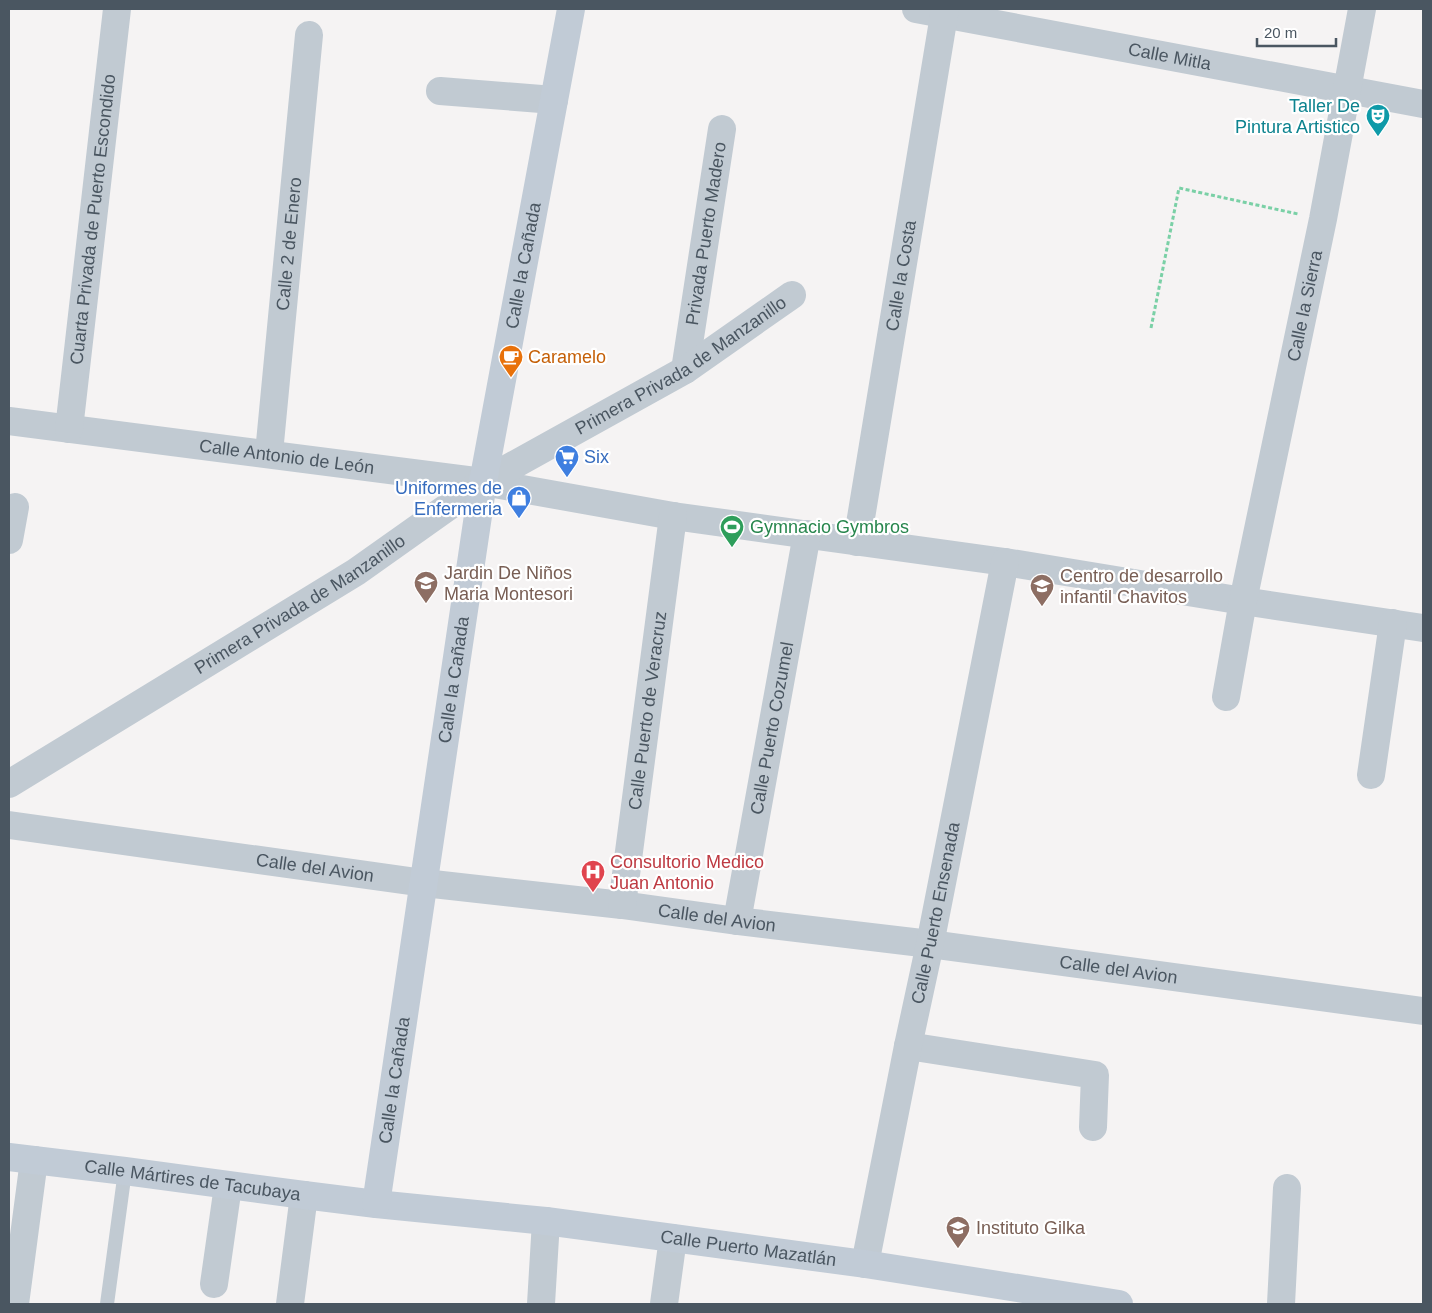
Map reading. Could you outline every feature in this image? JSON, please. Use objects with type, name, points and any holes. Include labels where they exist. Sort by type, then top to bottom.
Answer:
[{"type":"street","name":"Cuarta Privada de Puerto Escondido","points":[[69,429],[117,9]]},
{"type":"street","name":"Calle la Cañada","points":[[376,1204],[483,482],[571,9]]},
{"type":"street","name":"Calle Mitla","points":[[916,9],[945,11],[1423,104]]},
{"type":"street","name":"Calle la Sierra","points":[[1226,697],[1243,601],[1323,219],[1362,9]]},
{"type":"street","name":"Calle la Costa","points":[[858,542],[945,11]]},
{"type":"street","name":"Calle 2 de Enero","points":[[269,454],[309,35]]},
{"type":"street","points":[[440,92],[554,100]]},
{"type":"street","name":"Privada Puerto Madero","points":[[685,370],[722,129]]},
{"type":"street","name":"Primera Privada de Manzanillo","points":[[9,784],[356,572],[483,482],[685,370],[792,295]]},
{"type":"street","name":"Calle Antonio de León","points":[[9,421],[483,482],[673,516],[1005,562],[1423,628]]},
{"type":"street","points":[[9,540],[15,507]]},
{"type":"street","name":"Calle Puerto de Veracruz","points":[[622,905],[673,516]]},
{"type":"street","name":"Calle Puerto Cozumel","points":[[737,921],[807,534]]},
{"type":"street","name":"Calle Puerto Ensenada","points":[[865,1264],[1005,562]]},
{"type":"street","points":[[1371,775],[1393,623]]},
{"type":"street","name":"Calle del Avion","points":[[9,825],[424,883],[622,905],[930,944],[1423,1011]]},
{"type":"street","points":[[908,1046],[1095,1075],[1093,1127]]},
{"type":"street","points":[[15,1304],[21,1159]]},
{"type":"street","name":"Calle Mártires de Tacubaya","points":[[21,1159],[376,1204]]},
{"type":"street","points":[[214,1284],[228,1186]]},
{"type":"street","points":[[1281,1304],[1287,1188]]},
{"type":"street","points":[[290,1304],[304,1196]]},
{"type":"street","name":"Calle Puerto Mazatlán","points":[[376,1204],[546,1221],[673,1238],[865,1264],[1119,1304]]},
{"type":"street","points":[[541,1304],[546,1221]]},
{"type":"street","points":[[664,1304],[673,1238]]},
{"type":"lane","points":[[107,1304],[125,1171]]},
{"type":"path","points":[[1151,328],[1179,188],[1323,219]]},
{"type":"place","name":"Taller De Pintura Artistico","points":[[1378,137]]},
{"type":"place","name":"Caramelo","points":[[511,378]]},
{"type":"place","name":"Six","points":[[567,478]]},
{"type":"place","name":"Uniformes de Enfermeria","points":[[519,519]]},
{"type":"place","name":"Gymnacio Gymbros","points":[[732,548]]},
{"type":"place","name":"Jardin De Niños Maria Montesori","points":[[426,604]]},
{"type":"place","name":"Centro de desarrollo infantil Chavitos","points":[[1042,607]]},
{"type":"place","name":"Consultorio Medico Juan Antonio","points":[[593,893]]},
{"type":"place","name":"Instituto Gilka","points":[[958,1249]]}]
